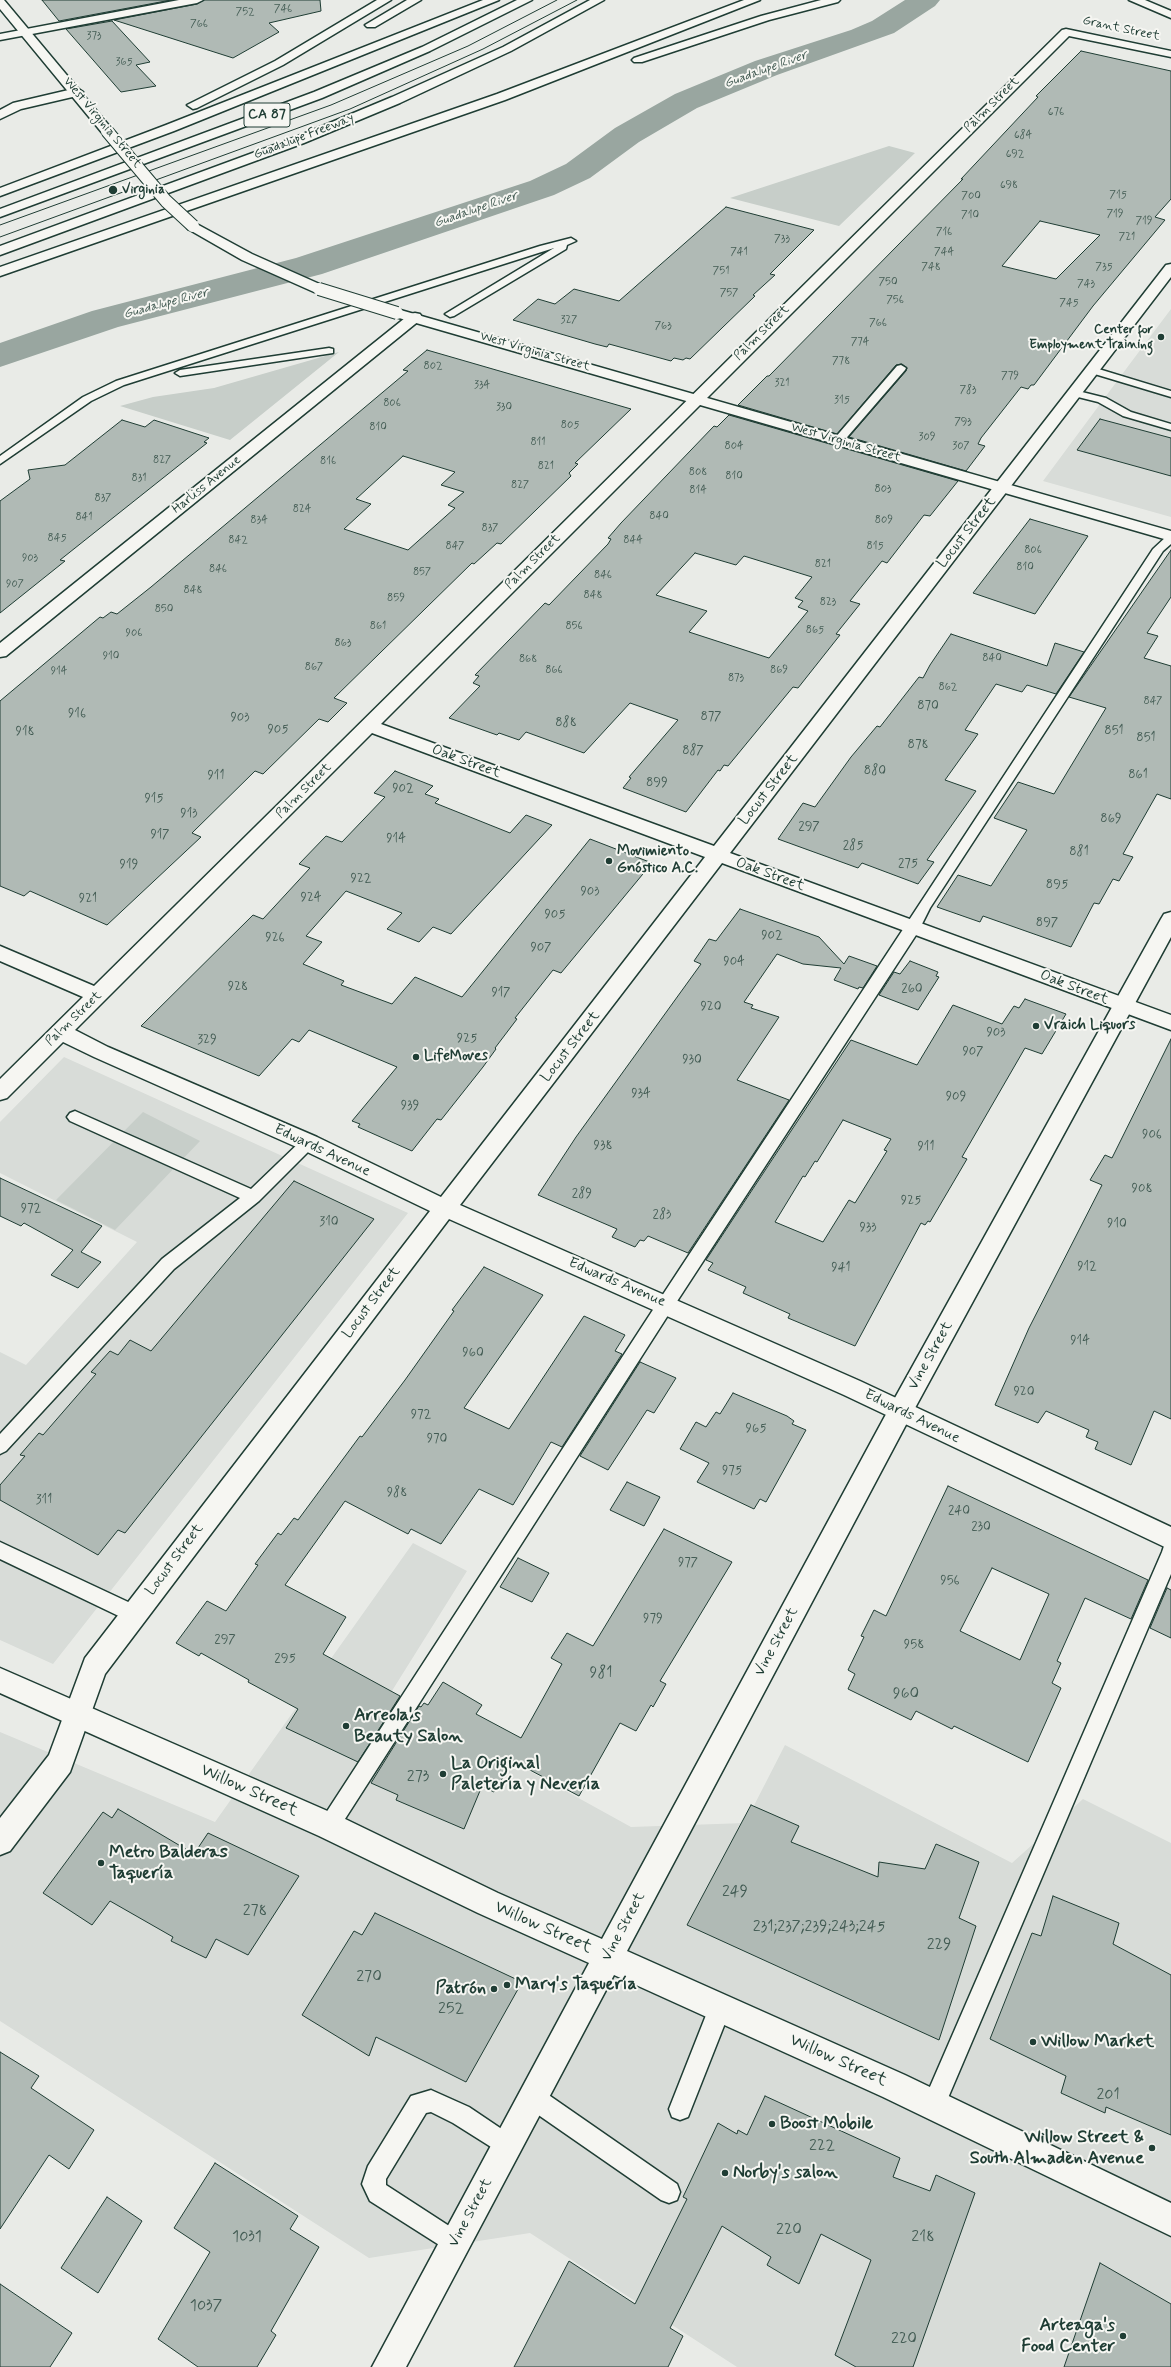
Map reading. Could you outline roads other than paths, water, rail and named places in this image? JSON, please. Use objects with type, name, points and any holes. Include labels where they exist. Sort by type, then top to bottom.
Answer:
[{"type":"main road","points":[[0,37],[197,0]]},
{"type":"main road","points":[[86,155],[279,63],[385,0]]},
{"type":"main road","points":[[358,32],[415,0]]},
{"type":"main road","points":[[0,192],[170,128],[493,0]]},
{"type":"main road","name":"CA 87","points":[[0,213],[318,95],[426,49],[526,0]]},
{"type":"main road","name":"Guadalupe Freeway","points":[[0,251],[300,140],[402,98],[506,49],[598,0]]},
{"type":"main road","points":[[0,272],[501,97],[754,0]]},
{"type":"main road","points":[[623,65],[765,18],[833,0]]},
{"type":"main road","points":[[1135,0],[1171,15]]},
{"type":"main road","name":"West Virginia Street","points":[[0,2],[77,92],[107,131],[166,201],[193,226],[216,241],[300,282],[397,313],[1171,537]]},
{"type":"main road","name":"Grant Street","points":[[1066,32],[1171,54]]},
{"type":"main road","name":"Palm Street","points":[[0,1092],[370,726],[695,399],[1066,32]]},
{"type":"main road","points":[[0,188],[211,104],[333,45]]},
{"type":"main road","points":[[338,154],[593,75]]},
{"type":"main road","points":[[0,115],[17,106],[77,92]]},
{"type":"main road","name":"Locust Street","points":[[0,1840],[60,1763],[75,1715],[94,1667],[445,1209],[1171,268]]},
{"type":"main road","name":"Harliss Avenue","points":[[0,652],[414,317]]},
{"type":"main road","name":"Oak Street","points":[[370,726],[1124,1007],[1171,1023]]},
{"type":"main road","name":"Vine Street","points":[[388,2367],[900,1412],[1124,1007],[1171,919]]},
{"type":"main road","points":[[0,953],[98,996]]},
{"type":"main road","name":"Edwards Avenue","points":[[62,1032],[101,1052],[308,1143],[445,1209],[666,1304],[900,1412],[1171,1540]]},
{"type":"main road","name":"Willow Street","points":[[0,1680],[75,1715],[329,1826],[488,1903],[934,2104],[1171,2220]]},
{"type":"lane","points":[[0,460],[102,390],[543,248],[571,241],[552,255],[450,314]]},
{"type":"lane","points":[[137,378],[330,351]]},
{"type":"lane","points":[[838,440],[900,368]]},
{"type":"lane","points":[[1092,370],[1171,394]]},
{"type":"lane","points":[[1074,393],[1102,400],[1127,414],[1171,427]]},
{"type":"lane","points":[[329,1826],[666,1304],[913,928],[924,906],[1109,624],[1159,550],[1171,537]]},
{"type":"lane","points":[[75,1116],[253,1198]]},
{"type":"lane","points":[[0,1446],[168,1264],[253,1198],[308,1143]]},
{"type":"lane","points":[[0,1550],[134,1614]]},
{"type":"lane","points":[[934,2104],[1171,1552]]},
{"type":"lane","points":[[680,2109],[720,2008]]},
{"type":"lane","points":[[532,2097],[669,2192]]},
{"type":"lane","points":[[455,2243],[378,2193],[373,2184],[376,2174],[419,2104],[431,2101],[461,2115],[507,2146]]},
{"type":"waterway","name":"Guadalupe River","points":[[0,356],[105,319],[309,266],[542,188],[578,171],[627,135],[686,101],[766,68],[862,36],[883,27],[925,0]]},
{"type":"tram line","points":[[0,225],[331,105],[468,46],[557,0]]},
{"type":"tram line","points":[[0,237],[350,109],[483,49],[577,0]]},
{"type":"place","name":"Virginia","points":[[113,190]]},
{"type":"place","name":"Center for Employment Training","points":[[1161,337]]},
{"type":"place","name":"Movimiento Gnóstico A.C.","points":[[609,861]]},
{"type":"place","name":"Vraich Liquors","points":[[1036,1026]]},
{"type":"place","name":"LifeMoves","points":[[416,1057]]},
{"type":"place","name":"Arreola's Beauty Salon","points":[[346,1726]]},
{"type":"place","name":"La Original Paletería y Nevería","points":[[443,1774]]},
{"type":"place","name":"Metro Balderas Taquería","points":[[101,1863]]},
{"type":"place","name":"Mary's Taquería","points":[[507,1985]]},
{"type":"place","name":"Patrón","points":[[494,1989]]},
{"type":"place","name":"Willow Market","points":[[1033,2042]]},
{"type":"place","name":"Boost Mobile","points":[[772,2124]]},
{"type":"place","name":"Willow Street & South Almaden Avenue","points":[[1152,2148]]},
{"type":"place","name":"Norby's salon","points":[[725,2173]]},
{"type":"place","name":"Arteaga's Food Center","points":[[1123,2336]]}]
